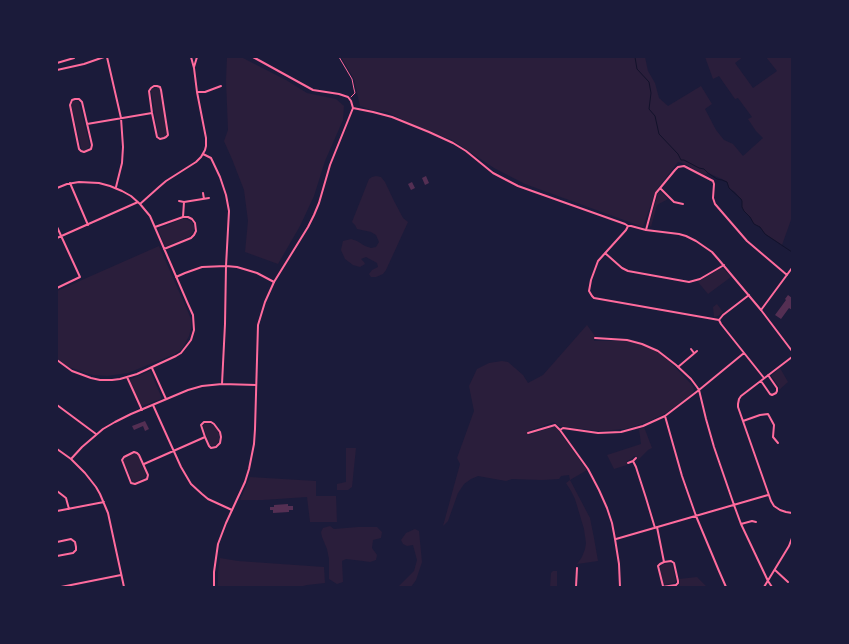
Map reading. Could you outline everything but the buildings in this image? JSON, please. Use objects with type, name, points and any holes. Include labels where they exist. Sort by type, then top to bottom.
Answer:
[{"type":"street","points":[[57,70],[84,64],[104,57]]},
{"type":"street","points":[[108,57],[121,118],[123,147],[122,163],[116,188]]},
{"type":"street","points":[[57,238],[139,203],[166,181],[196,162],[203,154],[206,141],[191,57]]},
{"type":"street","points":[[194,68],[197,57]]},
{"type":"street","points":[[214,587],[214,572],[218,544],[245,482],[255,440],[258,325],[265,302],[274,282],[314,215],[330,165],[353,108],[349,99],[339,94],[313,90],[253,57]]},
{"type":"street","points":[[57,63],[66,58],[74,58]]},
{"type":"street","points":[[157,86],[160,87],[161,90],[168,135],[166,137],[160,139],[157,137],[152,113],[149,90],[157,86]]},
{"type":"street","points":[[197,92],[205,92],[221,86]]},
{"type":"street","points":[[79,99],[82,102],[87,124],[92,145],[91,149],[84,152],[79,148],[70,105],[72,100],[79,99]]},
{"type":"street","points":[[353,108],[392,117],[459,146],[493,172],[513,184],[628,226],[679,234],[691,238],[712,252],[724,265],[792,351]]},
{"type":"street","points":[[87,124],[152,113]]},
{"type":"street","points":[[203,154],[210,158],[220,177],[229,211],[222,384]]},
{"type":"street","points":[[646,230],[655,196],[675,170],[681,166],[684,166],[713,181],[713,198],[715,204],[747,241],[787,275]]},
{"type":"street","points":[[57,187],[80,182],[105,184],[127,193],[139,203],[150,216],[193,315],[194,330],[191,340],[176,356],[152,368],[127,377],[112,380],[91,378],[72,371],[57,360]]},
{"type":"street","points":[[70,184],[88,225]]},
{"type":"street","points":[[660,188],[674,202],[683,204]]},
{"type":"street","points":[[203,193],[204,199]]},
{"type":"street","points":[[179,201],[184,202],[209,198]]},
{"type":"street","points":[[183,217],[184,202]]},
{"type":"street","points":[[155,228],[183,217],[188,217],[195,223],[196,231],[194,235],[164,249]]},
{"type":"street","points":[[628,226],[598,261],[591,280],[589,291],[590,294],[594,298],[719,320]]},
{"type":"street","points":[[57,227],[80,278],[57,288]]},
{"type":"street","points":[[605,253],[622,268],[628,271],[690,282],[700,280],[724,265]]},
{"type":"street","points":[[176,277],[202,267],[226,266],[238,267],[247,270],[274,282]]},
{"type":"street","points":[[761,310],[792,268]]},
{"type":"street","points":[[719,320],[723,315],[749,295]]},
{"type":"street","points":[[719,320],[764,378]]},
{"type":"street","points":[[595,338],[627,340],[642,344],[658,351],[691,379],[699,390],[714,447],[741,524],[768,582],[772,587]]},
{"type":"street","points":[[691,349],[694,354]]},
{"type":"street","points":[[678,367],[697,351]]},
{"type":"street","points":[[560,430],[563,428],[598,434],[621,432],[643,426],[665,416],[744,353]]},
{"type":"street","points":[[792,357],[741,396],[738,407],[771,501],[774,506],[786,512],[792,513]]},
{"type":"street","points":[[152,368],[166,399]]},
{"type":"street","points":[[761,381],[770,394],[772,395],[776,393],[777,388],[768,375]]},
{"type":"street","points":[[127,377],[142,410]]},
{"type":"street","points":[[71,459],[82,447],[103,429],[115,422],[188,390],[202,386],[222,384],[256,385]]},
{"type":"street","points":[[57,405],[96,434]]},
{"type":"street","points":[[153,405],[190,484],[208,499],[232,510]]},
{"type":"street","points":[[743,421],[768,414],[774,425],[773,436],[778,443]]},
{"type":"street","points":[[665,416],[682,476],[696,516],[726,587]]},
{"type":"street","points":[[204,422],[211,422],[220,432],[220,443],[216,447],[211,448],[205,437],[201,425],[204,422]]},
{"type":"street","points":[[528,434],[555,425],[588,469],[606,508],[615,539],[619,564],[620,587]]},
{"type":"street","points":[[144,464],[205,437]]},
{"type":"street","points":[[57,449],[71,459],[90,479],[104,502],[108,513],[124,587]]},
{"type":"street","points":[[136,452],[144,464],[148,478],[133,484],[122,462],[122,459],[136,452]]},
{"type":"street","points":[[628,463],[633,462],[636,458]]},
{"type":"street","points":[[633,462],[656,527],[664,562]]},
{"type":"street","points":[[57,491],[66,498],[70,509]]},
{"type":"street","points":[[615,539],[768,495]]},
{"type":"street","points":[[57,511],[104,502]]},
{"type":"street","points":[[741,524],[752,521],[756,522]]},
{"type":"street","points":[[764,587],[789,546],[792,538]]},
{"type":"street","points":[[57,542],[71,539],[75,542],[76,547],[76,550],[73,553],[57,556]]},
{"type":"street","points":[[671,561],[674,563],[678,582],[676,584],[662,587],[658,566],[664,562],[671,561]]},
{"type":"street","points":[[576,568],[576,587]]},
{"type":"street","points":[[775,570],[788,582]]},
{"type":"street","points":[[61,587],[121,575]]},
{"type":"path","points":[[339,57],[352,79],[356,94],[349,99]]},
{"type":"shaded area","points":[[227,57],[241,57],[286,80],[307,93],[336,99],[344,106],[343,120],[325,161],[314,196],[300,226],[278,264],[245,252],[248,221],[244,190],[224,141],[228,130],[226,80]]},
{"type":"shaded area","points":[[341,57],[645,57],[648,71],[655,83],[659,98],[668,106],[701,86],[712,104],[705,109],[716,130],[724,140],[733,144],[743,156],[763,138],[748,119],[752,117],[738,98],[735,99],[719,76],[713,79],[705,57],[743,57],[735,63],[753,88],[777,71],[766,57],[792,57],[792,217],[782,245],[765,234],[760,227],[754,224],[744,211],[742,201],[735,192],[729,188],[727,182],[708,173],[704,175],[685,164],[678,162],[658,188],[643,227],[525,184],[494,168],[452,140],[415,126],[387,112],[371,110],[360,106],[354,79]]},
{"type":"shaded area","points":[[158,87],[160,89],[167,134],[163,137],[158,136],[151,90]]},
{"type":"shaded area","points":[[75,101],[79,102],[90,146],[86,150],[82,150],[81,147],[71,104]]},
{"type":"shaded area","points":[[376,176],[381,177],[385,182],[403,218],[408,222],[386,270],[383,274],[376,277],[371,277],[369,274],[372,270],[378,267],[377,263],[366,257],[361,259],[365,264],[360,267],[353,265],[345,259],[341,250],[343,241],[351,239],[371,248],[376,247],[379,242],[376,235],[371,232],[357,229],[352,222],[369,179]]},
{"type":"shaded area","points":[[661,192],[668,199],[657,205],[651,227],[649,224],[658,193]]},
{"type":"shaded area","points":[[182,219],[192,222],[194,226],[193,232],[189,237],[165,247],[158,229]]},
{"type":"shaded area","points":[[159,246],[191,319],[189,336],[182,349],[175,354],[128,373],[107,376],[93,375],[66,366],[57,358],[57,291]]},
{"type":"shaded area","points":[[723,268],[731,277],[708,294],[698,282]]},
{"type":"shaded area","points":[[717,304],[723,312],[714,317],[713,307]]},
{"type":"shaded area","points":[[587,325],[595,336],[594,341],[627,341],[642,345],[658,352],[693,386],[694,391],[690,396],[666,413],[645,423],[625,429],[599,431],[559,426],[554,422],[528,431],[529,435],[555,426],[587,470],[570,480],[569,475],[561,476],[559,479],[512,479],[506,481],[478,476],[464,484],[458,493],[448,521],[443,526],[460,464],[457,458],[474,411],[469,386],[477,369],[489,363],[502,361],[508,362],[523,375],[528,383],[543,375]]},
{"type":"shaded area","points":[[780,368],[788,382],[779,390],[779,387],[772,375]]},
{"type":"shaded area","points":[[150,371],[161,399],[142,406],[140,405],[129,380]]},
{"type":"shaded area","points":[[204,424],[212,424],[218,430],[219,440],[214,446],[210,445],[203,427]]},
{"type":"shaded area","points":[[644,427],[652,448],[636,462],[638,458],[634,456],[627,461],[627,465],[614,469],[607,455],[641,444],[639,429]]},
{"type":"shaded area","points":[[346,448],[356,448],[352,487],[348,490],[337,490],[337,484],[346,482]]},
{"type":"shaded area","points":[[134,453],[138,455],[146,475],[144,478],[133,482],[123,460],[125,457]]},
{"type":"shaded area","points":[[250,477],[316,481],[316,496],[336,496],[337,522],[310,522],[307,497],[240,500]]},
{"type":"shaded area","points":[[570,480],[590,518],[598,561],[577,564],[582,557],[586,543],[584,529],[575,499],[566,483]]},
{"type":"shaded area","points":[[330,526],[334,529],[377,527],[382,532],[381,538],[373,540],[372,548],[377,555],[376,560],[370,562],[346,559],[342,561],[343,582],[337,584],[329,579],[329,559],[321,532],[323,528]]},
{"type":"shaded area","points":[[415,529],[419,531],[422,562],[416,580],[411,587],[398,587],[414,571],[417,560],[413,545],[407,546],[403,544],[401,540],[406,533]]},
{"type":"shaded area","points":[[220,558],[238,561],[324,567],[325,583],[299,587],[218,587]]},
{"type":"shaded area","points":[[663,564],[672,564],[676,582],[665,585],[663,583],[660,568]]},
{"type":"shaded area","points":[[553,571],[557,571],[557,587],[550,587],[551,573]]},
{"type":"shaded area","points":[[697,577],[707,587],[678,586],[680,582],[679,579]]},
{"type":"waterway","points":[[635,57],[637,69],[649,82],[651,93],[649,109],[655,116],[659,134],[678,154],[681,160],[704,169],[717,179],[727,182],[729,188],[741,199],[744,211],[754,224],[760,227],[765,234],[792,252]]}]
